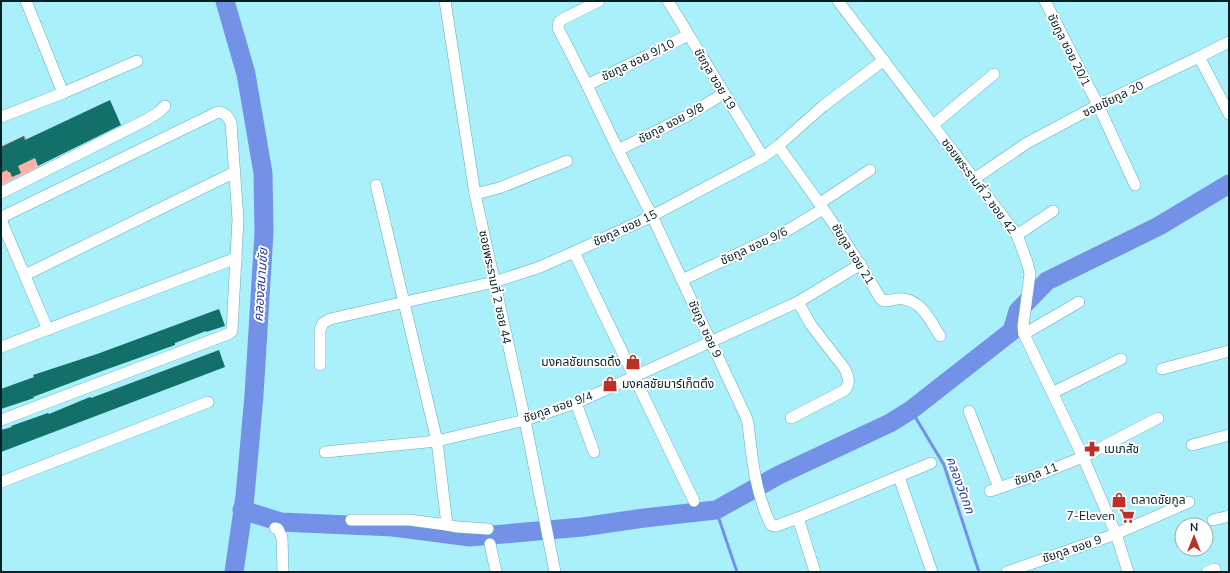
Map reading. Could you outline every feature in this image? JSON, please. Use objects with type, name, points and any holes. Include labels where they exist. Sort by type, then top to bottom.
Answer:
[{"type":"street","points":[[26,1],[62,93]]},
{"type":"street","name":"ซอยพระรามที่ 2 ซอย 44","points":[[446,1],[475,194],[525,420],[555,572]]},
{"type":"street","name":"ชัยกูล ซอย 9","points":[[600,1],[563,19],[559,22],[558,28],[652,216],[748,423],[755,480],[761,501],[771,525],[776,526],[798,518],[931,463]]},
{"type":"street","name":"ชัยกูล ซอย 19","points":[[668,1],[763,157]]},
{"type":"street","name":"ซอยพระรามที่ 2 ซอย 42","points":[[838,1],[1017,235],[1030,274],[1024,320],[1024,334],[1083,456],[1116,534],[1128,572]]},
{"type":"street","name":"ชัยกูล ซอย 20/1","points":[[1045,1],[1098,106],[1135,185]]},
{"type":"street","name":"ชัยกูล ซอย 9/10","points":[[587,85],[688,35]]},
{"type":"street","name":"ซอยชัยกูล 20","points":[[974,180],[1027,143],[1098,106],[1229,42]]},
{"type":"street","points":[[1199,57],[1229,114]]},
{"type":"street","name":"ชัยกูล ซอย 15","points":[[320,365],[320,330],[323,323],[330,319],[494,282],[574,252],[652,216],[763,157],[778,146],[837,94],[884,60]]},
{"type":"street","points":[[1,117],[137,61]]},
{"type":"street","points":[[933,125],[994,74]]},
{"type":"street","name":"ชัยกูล ซอย 9/8","points":[[618,150],[685,117],[724,94]]},
{"type":"street","points":[[1,193],[146,120],[159,112],[165,106]]},
{"type":"street","points":[[1,420],[228,334],[232,331],[238,219],[231,123],[224,113],[218,112],[4,216],[2,221],[3,225],[48,330]]},
{"type":"street","name":"ชัยกูล ซอย 21","points":[[778,146],[822,206],[861,264],[880,298],[884,301],[901,299],[909,300],[921,307],[940,336]]},
{"type":"street","points":[[475,194],[499,188],[567,161]]},
{"type":"street","name":"ชัยกูล ซอย 9/6","points":[[682,280],[788,230],[870,170]]},
{"type":"street","points":[[25,275],[235,172]]},
{"type":"street","points":[[376,185],[437,441],[447,525]]},
{"type":"street","points":[[1017,235],[1053,211]]},
{"type":"street","points":[[574,252],[694,501]]},
{"type":"street","points":[[1,347],[236,258]]},
{"type":"street","name":"ชัยกูล ซอย 9/4","points":[[325,452],[437,441],[525,420],[576,403],[798,302],[861,264]]},
{"type":"street","points":[[790,418],[845,390],[849,384],[845,369],[811,325],[798,302]]},
{"type":"street","points":[[1024,334],[1079,302]]},
{"type":"street","points":[[1162,369],[1229,351]]},
{"type":"street","points":[[1052,393],[1121,358]]},
{"type":"street","points":[[1,482],[208,402]]},
{"type":"street","points":[[576,403],[594,452]]},
{"type":"street","name":"ชัยกูล 11","points":[[969,411],[994,490],[1048,471],[1083,456],[1158,418]]},
{"type":"street","points":[[1192,445],[1229,435]]},
{"type":"street","points":[[899,477],[932,572]]},
{"type":"street","name":"ชัยกูล ซอย 9","points":[[1007,572],[1116,534],[1189,502]]},
{"type":"street","points":[[1214,520],[1229,516]]},
{"type":"street","points":[[798,518],[815,572]]},
{"type":"street","points":[[351,520],[409,520],[457,527],[488,529]]},
{"type":"street","points":[[275,528],[278,528],[282,538],[283,572]]},
{"type":"street","points":[[490,544],[496,572]]},
{"type":"shaded area","points":[[25,135],[38,167],[1,185],[1,146]]},
{"type":"building","points":[[110,100],[121,125],[38,166],[35,158],[18,166],[21,173],[12,177],[10,172],[7,170],[1,173],[1,147],[24,136],[25,140]]},
{"type":"building","points":[[219,309],[225,326],[206,331],[175,343],[175,345],[1,409],[1,389],[34,377],[33,375],[97,354]]},
{"type":"building","points":[[219,350],[225,367],[1,452],[1,430],[48,413],[49,414],[90,397],[91,398]]},
{"type":"waterway","name":"คลองสนามชัย","points":[[225,1],[246,74],[263,173],[264,233],[254,395],[245,496],[234,572]]},
{"type":"waterway","points":[[242,510],[281,522],[393,527],[470,537],[582,527],[716,510],[779,475],[890,423],[911,410],[1012,331],[1018,311],[1047,281],[1159,226],[1229,184]]},
{"type":"waterway","name":"คลองวัดกก","points":[[911,410],[944,465],[979,572]]},
{"type":"waterway","points":[[716,510],[737,572]]},
{"type":"place","name":"มงคลชัยเทรดดิ้ง","points":[[633,362]]},
{"type":"place","name":"มงคลชัยมาร์เก็ตติ้ง","points":[[610,384]]},
{"type":"place","name":"เมเภสัช","points":[[1092,449]]},
{"type":"place","name":"ตลาดชัยกูล","points":[[1119,500]]},
{"type":"place","name":"7-Eleven","points":[[1127,516]]}]
